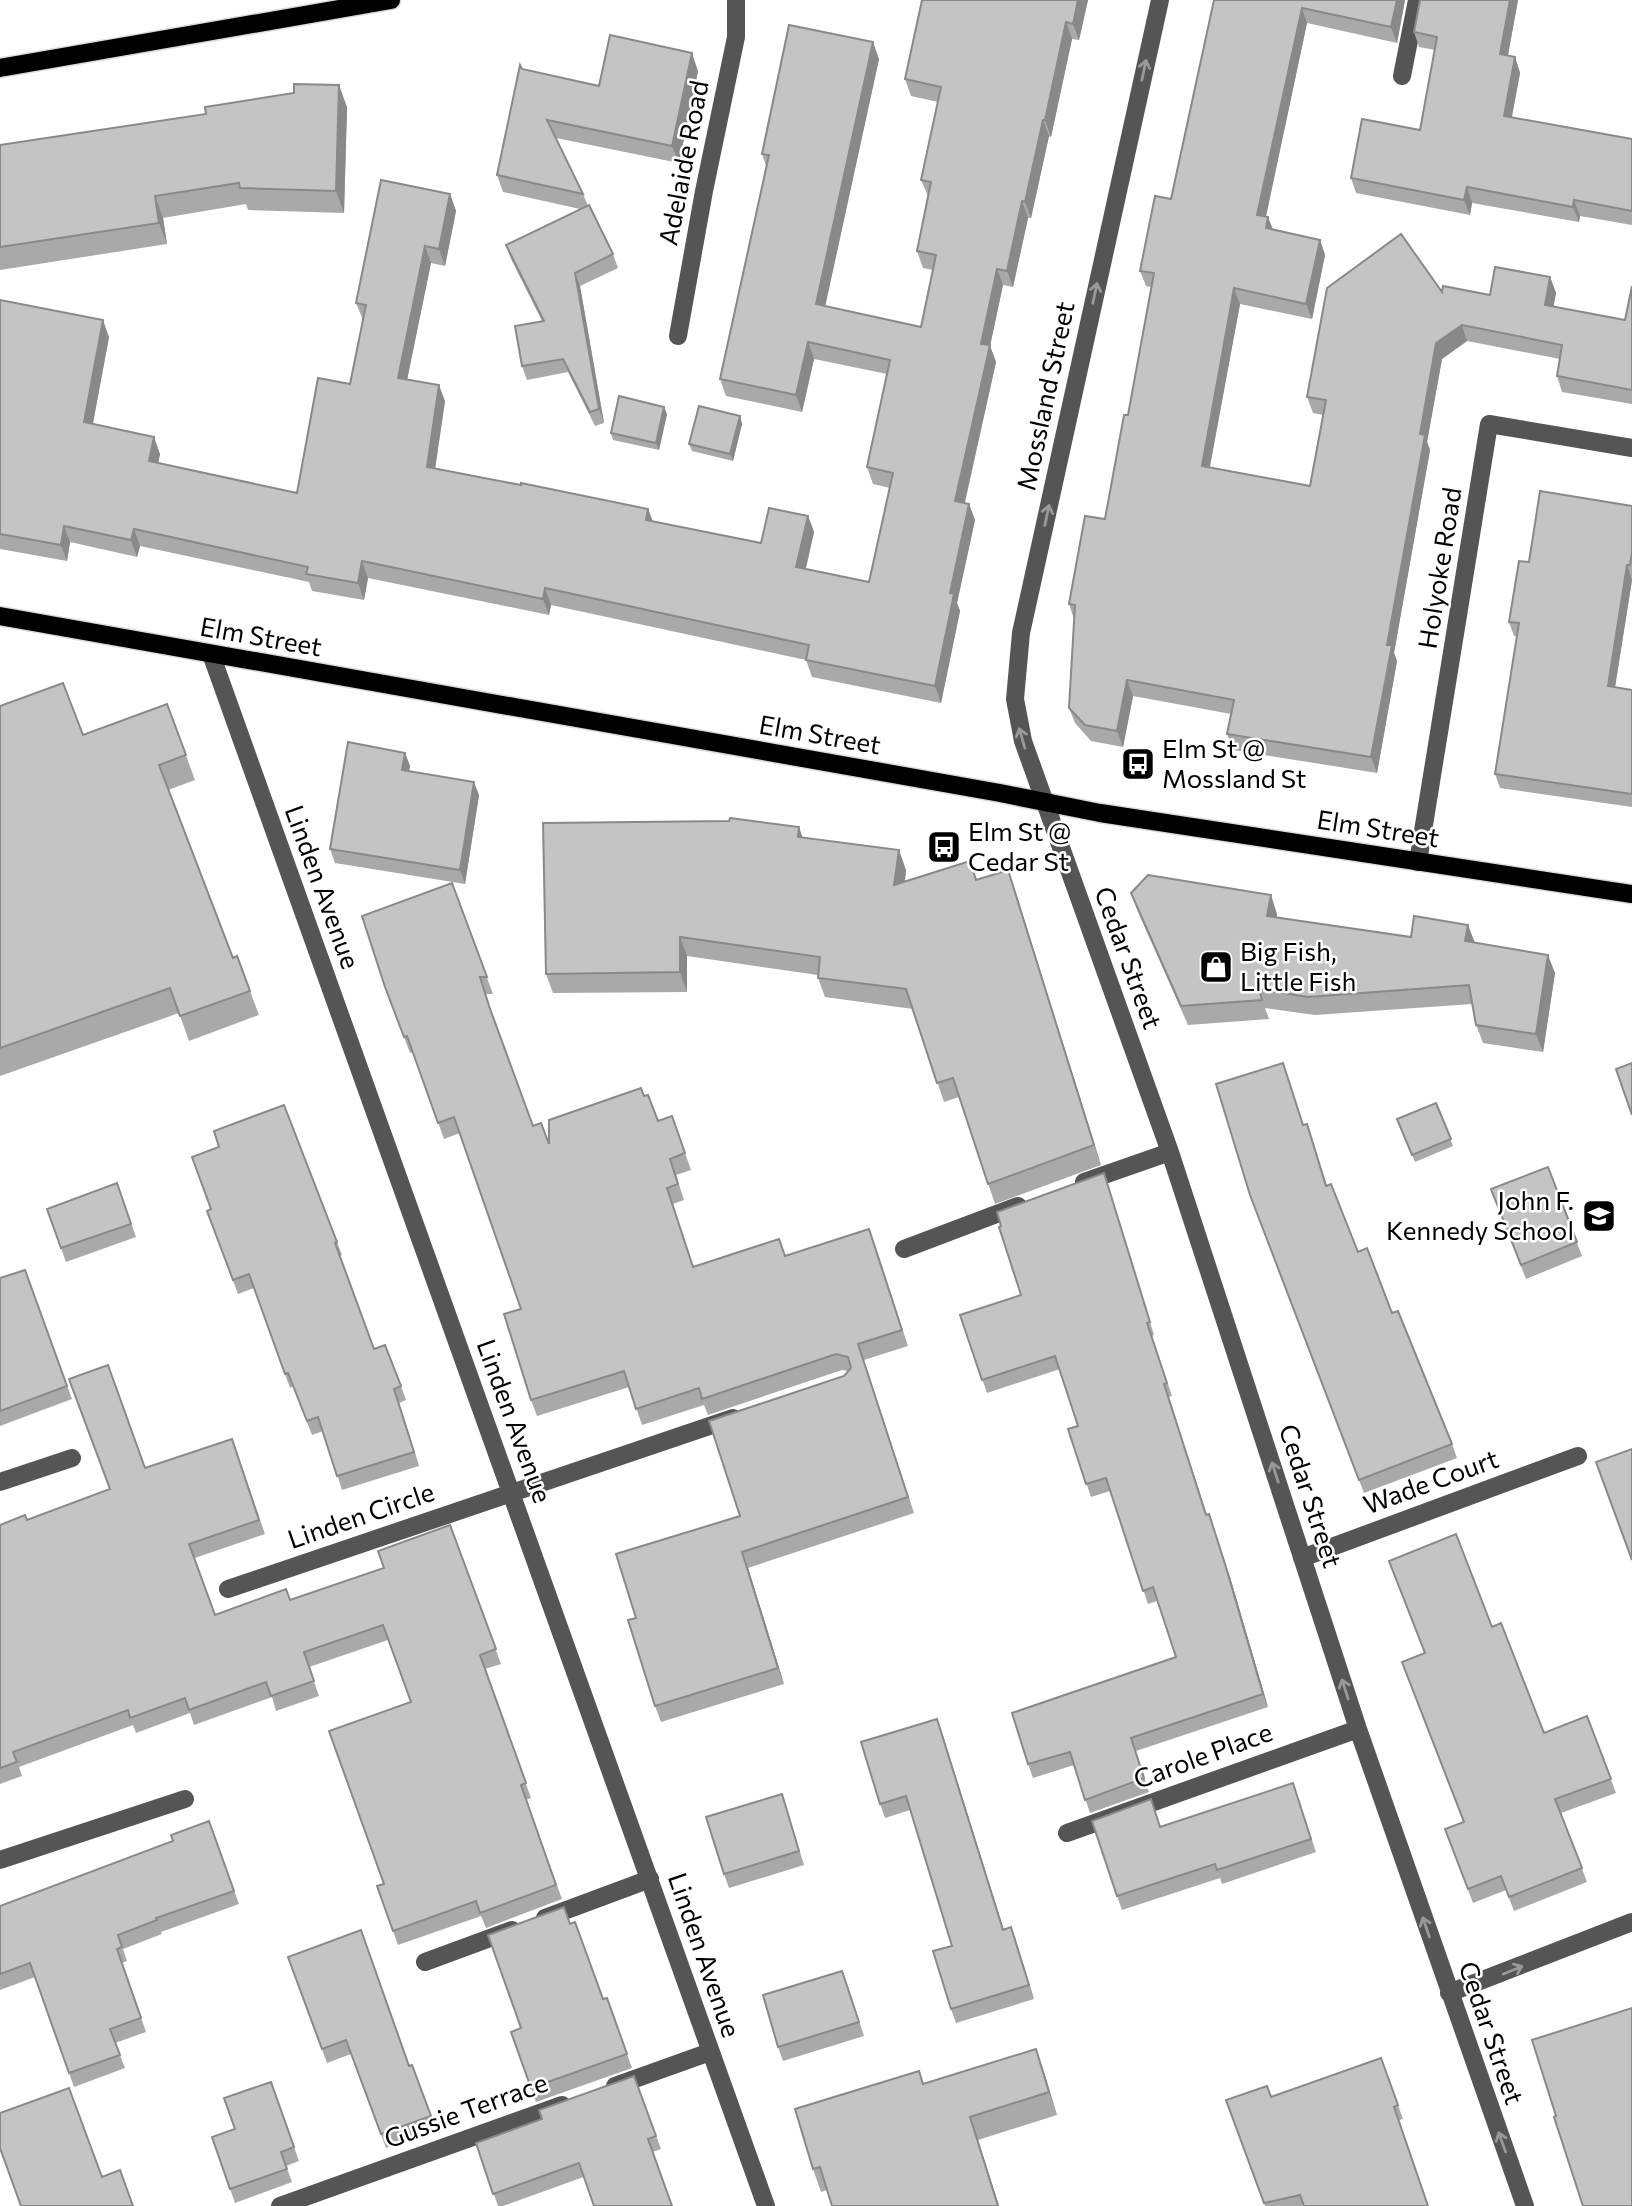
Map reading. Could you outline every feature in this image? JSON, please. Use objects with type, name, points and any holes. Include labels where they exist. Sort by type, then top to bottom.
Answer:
[{"type":"main road","points":[[0,68],[391,0]]},
{"type":"main road","name":"Elm Street","points":[[0,616],[1000,793],[1043,803],[1632,894]]},
{"type":"street","name":"Adelaide Road","points":[[678,336],[736,37],[736,0]]},
{"type":"street","name":"Mossland Street","points":[[1043,803],[1017,720],[1015,679],[1021,633],[1160,0]]},
{"type":"street","points":[[1402,76],[1417,0]]},
{"type":"street","name":"Holyoke Road","points":[[1418,862],[1489,424],[1632,447]]},
{"type":"street","name":"Linden Avenue","points":[[211,654],[766,2206]]},
{"type":"street","name":"Cedar Street","points":[[1043,803],[1170,1152],[1358,1728],[1525,2206]]},
{"type":"street","points":[[1067,1188],[1170,1152]]},
{"type":"street","points":[[904,1249],[1029,1202]]},
{"type":"street","name":"Linden Circle","points":[[228,1589],[744,1415]]},
{"type":"street","name":"Wade Court","points":[[1302,1558],[1578,1456]]},
{"type":"street","points":[[0,1482],[72,1458]]},
{"type":"street","name":"Carole Place","points":[[1067,1833],[1358,1728]]},
{"type":"street","points":[[0,1860],[185,1799]]},
{"type":"street","points":[[425,1962],[650,1879]]},
{"type":"street","points":[[1449,1993],[1632,1922]]},
{"type":"street","name":"Gussie Terrace","points":[[280,2206],[710,2052]]},
{"type":"building","points":[[922,0],[1078,0],[1073,24],[1066,22],[1045,120],[1025,202],[1022,201],[1007,271],[997,269],[981,344],[990,345],[955,501],[969,504],[950,593],[954,594],[935,686],[806,660],[809,645],[545,588],[543,599],[362,561],[358,583],[306,574],[308,567],[134,529],[131,540],[64,526],[61,545],[0,534],[0,300],[103,320],[84,422],[154,437],[149,461],[297,493],[318,378],[350,384],[366,305],[356,303],[381,180],[450,194],[439,249],[425,246],[398,378],[439,385],[427,467],[648,509],[646,520],[761,543],[769,508],[808,516],[796,567],[869,582],[893,473],[867,467],[890,360],[808,342],[796,395],[720,379],[769,155],[762,154],[789,25],[873,42],[816,304],[921,327],[936,255],[917,251],[931,182],[921,180],[941,87],[905,79]]},
{"type":"building","points":[[1214,0],[1397,0],[1391,27],[1302,8],[1257,215],[1268,217],[1266,228],[1320,240],[1306,304],[1234,288],[1202,466],[1310,486],[1326,400],[1307,397],[1327,288],[1401,234],[1442,292],[1443,286],[1490,295],[1495,267],[1550,277],[1545,305],[1625,320],[1632,286],[1632,390],[1557,376],[1562,345],[1462,325],[1436,343],[1420,434],[1425,435],[1387,645],[1392,645],[1371,757],[1227,734],[1234,700],[1127,680],[1117,731],[1085,725],[1069,708],[1075,605],[1069,604],[1085,516],[1105,519],[1124,415],[1128,415],[1154,273],[1140,271],[1155,196],[1171,199]]},
{"type":"building","points":[[1420,0],[1510,0],[1500,54],[1515,57],[1504,116],[1632,139],[1632,211],[1574,200],[1573,207],[1467,187],[1464,200],[1351,178],[1362,119],[1420,130],[1437,37],[1414,32]]},
{"type":"building","points":[[610,35],[692,53],[672,146],[547,120],[583,194],[497,175],[520,65],[522,69],[599,86]]},
{"type":"building","points":[[294,84],[339,85],[336,191],[240,188],[239,183],[155,196],[159,223],[0,247],[0,145],[206,114],[205,107],[294,93]]},
{"type":"building","points":[[589,205],[613,254],[575,273],[599,409],[590,412],[563,359],[522,366],[515,326],[544,321],[506,245]]},
{"type":"building","points":[[619,396],[664,407],[656,443],[611,433]]},
{"type":"building","points":[[699,406],[740,416],[730,454],[689,444]]},
{"type":"building","points":[[1540,491],[1632,506],[1632,552],[1630,565],[1627,565],[1608,686],[1632,690],[1632,794],[1495,774],[1519,623],[1509,622],[1519,561],[1529,562]]},
{"type":"building","points":[[63,683],[83,735],[167,704],[186,755],[159,765],[233,958],[237,956],[250,991],[180,1016],[170,988],[0,1048],[0,706]]},
{"type":"building","points":[[348,742],[405,753],[402,770],[474,782],[460,870],[330,849]]},
{"type":"building","points":[[730,818],[799,827],[798,837],[899,850],[894,885],[970,861],[976,880],[1008,870],[1094,1145],[988,1184],[953,1078],[937,1083],[906,989],[818,978],[820,957],[680,937],[680,972],[546,974],[543,823],[729,821]]},
{"type":"building","points":[[1148,875],[1271,895],[1267,916],[1411,937],[1414,916],[1468,925],[1465,941],[1548,955],[1536,1034],[1476,1025],[1469,985],[1308,997],[1259,989],[1262,1000],[1181,1006],[1131,893]]},
{"type":"building","points":[[452,883],[487,977],[480,977],[489,1006],[533,1126],[541,1123],[549,1144],[549,1120],[641,1088],[644,1096],[648,1095],[658,1121],[672,1116],[685,1153],[670,1159],[678,1184],[667,1188],[693,1267],[779,1239],[785,1256],[869,1229],[902,1330],[858,1344],[908,1497],[742,1552],[778,1668],[655,1706],[628,1620],[636,1618],[616,1554],[740,1516],[709,1421],[844,1376],[851,1368],[848,1357],[836,1354],[702,1399],[699,1388],[636,1409],[624,1371],[531,1400],[504,1314],[521,1309],[454,1117],[438,1123],[407,1036],[404,1037],[385,987],[362,916]]},
{"type":"building","points":[[1283,1063],[1303,1125],[1307,1124],[1326,1186],[1331,1184],[1358,1252],[1367,1248],[1392,1313],[1398,1311],[1452,1444],[1359,1480],[1250,1195],[1216,1084]]},
{"type":"building","points":[[1632,1063],[1632,1115],[1616,1069]]},
{"type":"building","points":[[1436,1103],[1451,1139],[1412,1155],[1397,1119]]},
{"type":"building","points":[[284,1105],[337,1242],[335,1243],[374,1349],[385,1345],[401,1386],[394,1389],[414,1452],[337,1476],[318,1417],[307,1421],[288,1373],[285,1374],[249,1274],[233,1280],[207,1211],[211,1209],[192,1157],[219,1147],[214,1131]]},
{"type":"building","points":[[1548,1167],[1577,1242],[1521,1265],[1491,1189]]},
{"type":"building","points":[[1104,1173],[1150,1322],[1147,1323],[1167,1383],[1164,1384],[1206,1515],[1209,1514],[1225,1564],[1263,1694],[1131,1738],[1144,1778],[1085,1800],[1070,1752],[1028,1764],[1012,1713],[1176,1657],[1153,1587],[1143,1591],[1106,1478],[1086,1484],[1068,1429],[1078,1426],[1055,1356],[982,1380],[960,1315],[1021,1295],[999,1227],[1001,1226],[997,1212]]},
{"type":"building","points":[[117,1183],[131,1224],[61,1248],[47,1209]]},
{"type":"building","points":[[25,1270],[67,1386],[0,1411],[0,1278]]},
{"type":"building","points":[[108,1365],[145,1468],[232,1439],[259,1520],[189,1544],[215,1615],[286,1589],[290,1600],[384,1568],[378,1551],[450,1525],[496,1649],[480,1655],[526,1783],[521,1785],[556,1885],[480,1913],[476,1901],[393,1931],[377,1886],[384,1884],[329,1731],[411,1702],[383,1625],[304,1652],[314,1681],[271,1696],[266,1682],[189,1710],[185,1698],[130,1718],[128,1710],[13,1752],[17,1762],[0,1768],[0,1525],[25,1515],[27,1520],[110,1489],[69,1379]]},
{"type":"building","points":[[1632,1449],[1632,1560],[1596,1462]]},
{"type":"building","points":[[1456,1534],[1492,1627],[1501,1623],[1544,1733],[1587,1716],[1611,1779],[1555,1799],[1582,1868],[1509,1897],[1501,1876],[1468,1889],[1445,1829],[1464,1822],[1402,1662],[1425,1653],[1389,1561]]},
{"type":"building","points":[[937,1719],[1003,1930],[1011,1927],[1029,1985],[951,2009],[933,1951],[952,1946],[906,1796],[880,1804],[861,1742]]},
{"type":"building","points":[[1293,1783],[1311,1839],[1217,1870],[1215,1864],[1117,1896],[1092,1821],[1151,1799],[1160,1827]]},
{"type":"building","points":[[782,1794],[799,1851],[724,1874],[706,1817]]},
{"type":"building","points":[[209,1821],[234,1891],[156,1918],[157,1920],[118,1935],[122,1947],[117,1949],[141,2018],[110,2029],[120,2055],[69,2073],[30,1963],[0,1974],[0,1906],[173,1841],[171,1835]]},
{"type":"building","points":[[564,1907],[570,1924],[575,1922],[603,1999],[607,1998],[627,2054],[531,2088],[511,2032],[521,2028],[488,1935]]},
{"type":"building","points":[[361,1930],[409,2066],[412,2065],[431,2116],[381,2134],[346,2040],[322,2049],[288,1957]]},
{"type":"building","points":[[842,1971],[859,2022],[778,2047],[763,1995]]},
{"type":"building","points":[[1632,2008],[1632,2206],[1583,2206],[1532,2040]]},
{"type":"building","points":[[1036,2049],[1049,2092],[970,2117],[998,2206],[832,2206],[820,2167],[813,2169],[795,2109],[919,2071],[923,2084]]},
{"type":"building","points":[[1381,2058],[1398,2105],[1394,2107],[1428,2206],[1304,2206],[1300,2195],[1264,2203],[1226,2100],[1267,2086],[1271,2097]]},
{"type":"building","points":[[634,2076],[656,2136],[648,2139],[672,2206],[594,2206],[579,2163],[493,2194],[476,2143],[542,2119],[539,2110]]},
{"type":"building","points":[[271,2082],[294,2147],[281,2152],[287,2169],[230,2189],[212,2137],[235,2129],[224,2098]]},
{"type":"building","points":[[69,2088],[102,2177],[120,2170],[133,2206],[21,2206],[0,2148],[0,2113]]},
{"type":"place","name":"Elm St @ Mossland St","points":[[1138,764]]},
{"type":"place","name":"Elm St @ Cedar St","points":[[944,847]]},
{"type":"place","name":"Big Fish, Little Fish","points":[[1216,967]]},
{"type":"place","name":"John F. Kennedy School","points":[[1599,1216]]}]
